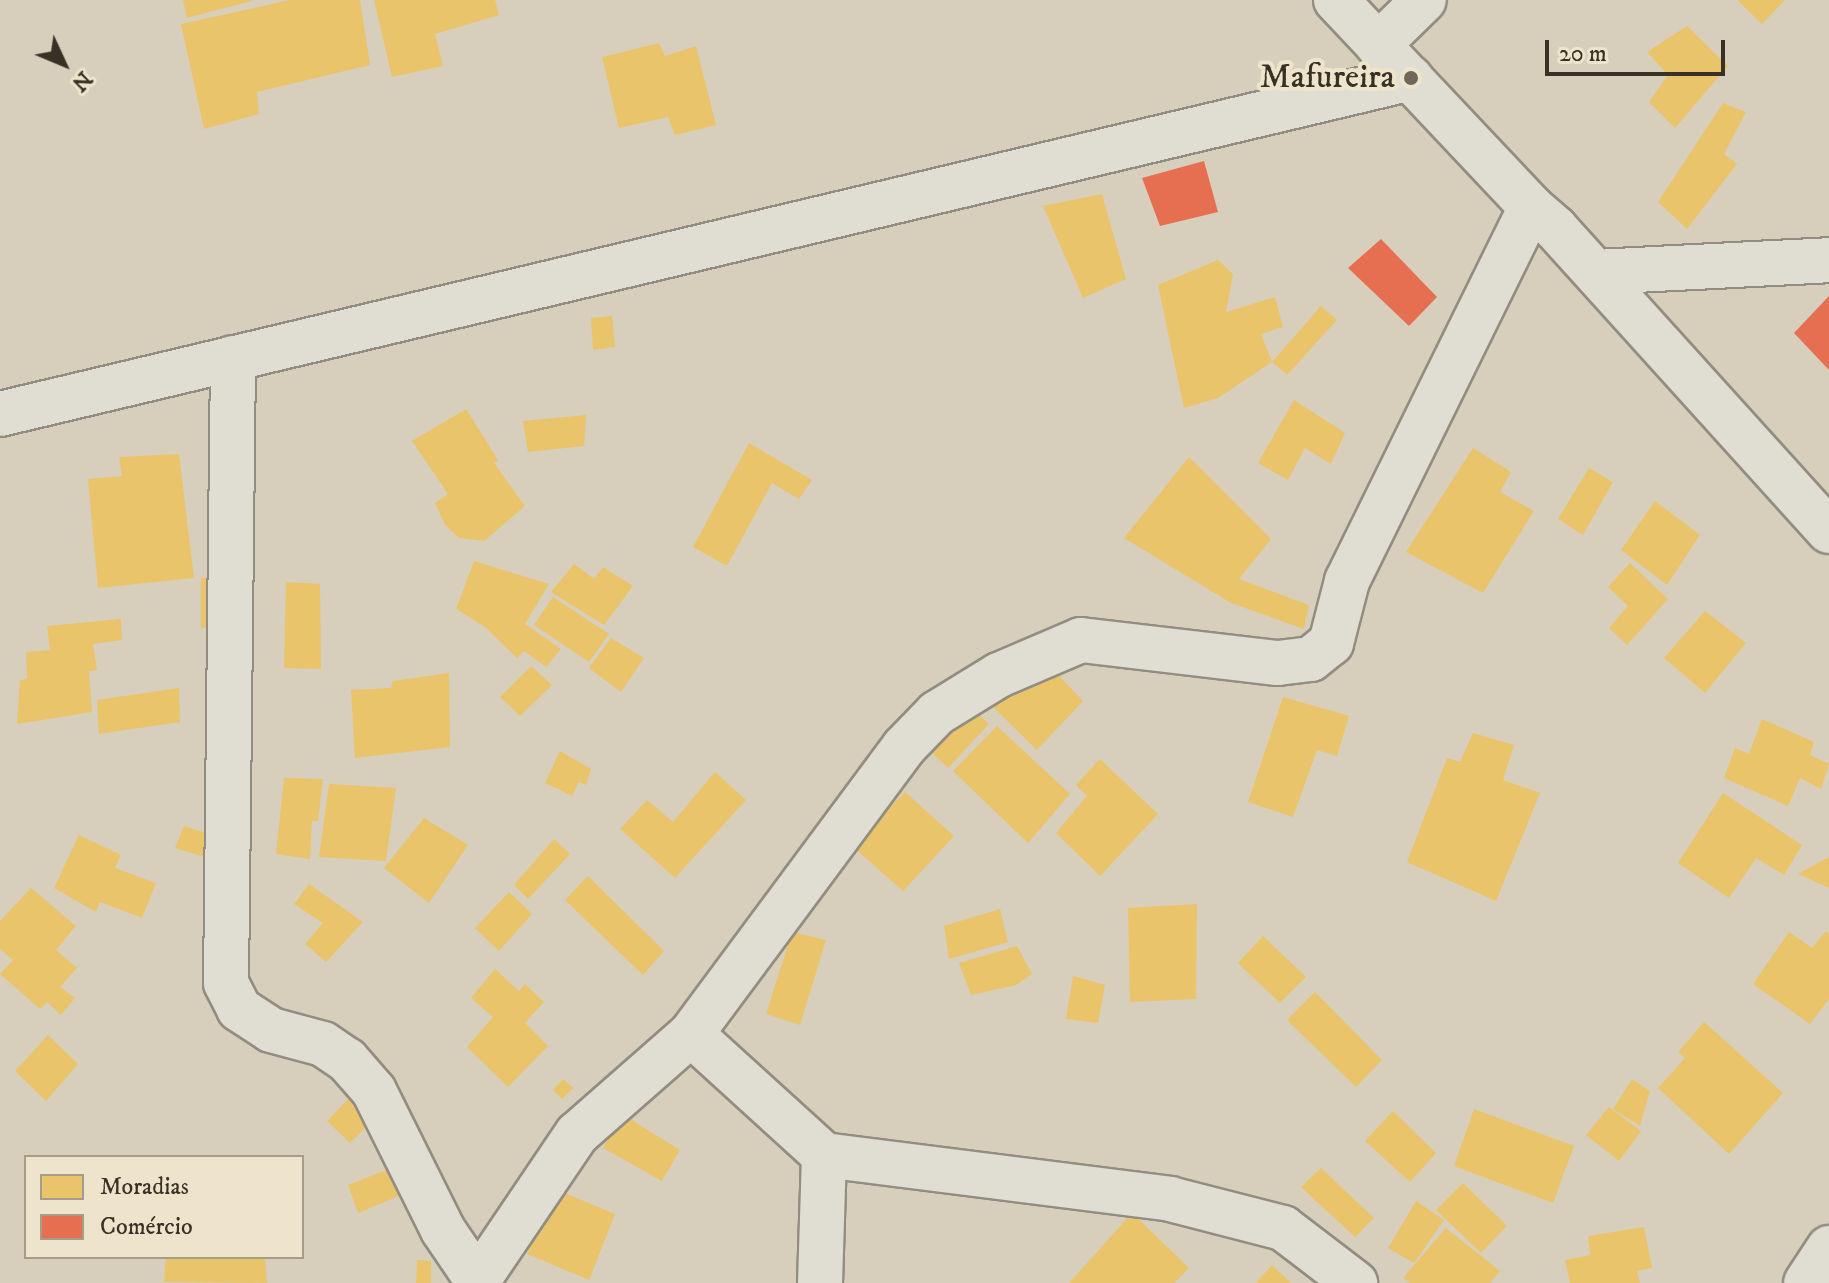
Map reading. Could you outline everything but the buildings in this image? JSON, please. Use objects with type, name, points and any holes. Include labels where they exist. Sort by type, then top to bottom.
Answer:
[{"type":"street","points":[[1336,0],[1596,272],[1829,531]]},
{"type":"street","points":[[1378,45],[1424,0]]},
{"type":"street","points":[[0,414],[1411,78]]},
{"type":"street","points":[[233,358],[226,983],[239,1009],[271,1030],[323,1044],[347,1060],[374,1091],[443,1230],[477,1281],[577,1134],[691,1034],[904,747],[937,713],[999,675],[1081,640],[1278,663],[1311,659],[1331,643],[1347,581],[1531,207]]},
{"type":"street","points":[[1596,272],[1829,260]]},
{"type":"street","points":[[691,1034],[824,1155],[1170,1199],[1283,1228],[1355,1283]]},
{"type":"street","points":[[820,1283],[824,1155]]},
{"type":"street","points":[[1806,1283],[1829,1248]]},
{"type":"place","name":"Mafureira","points":[[1411,78]]}]
